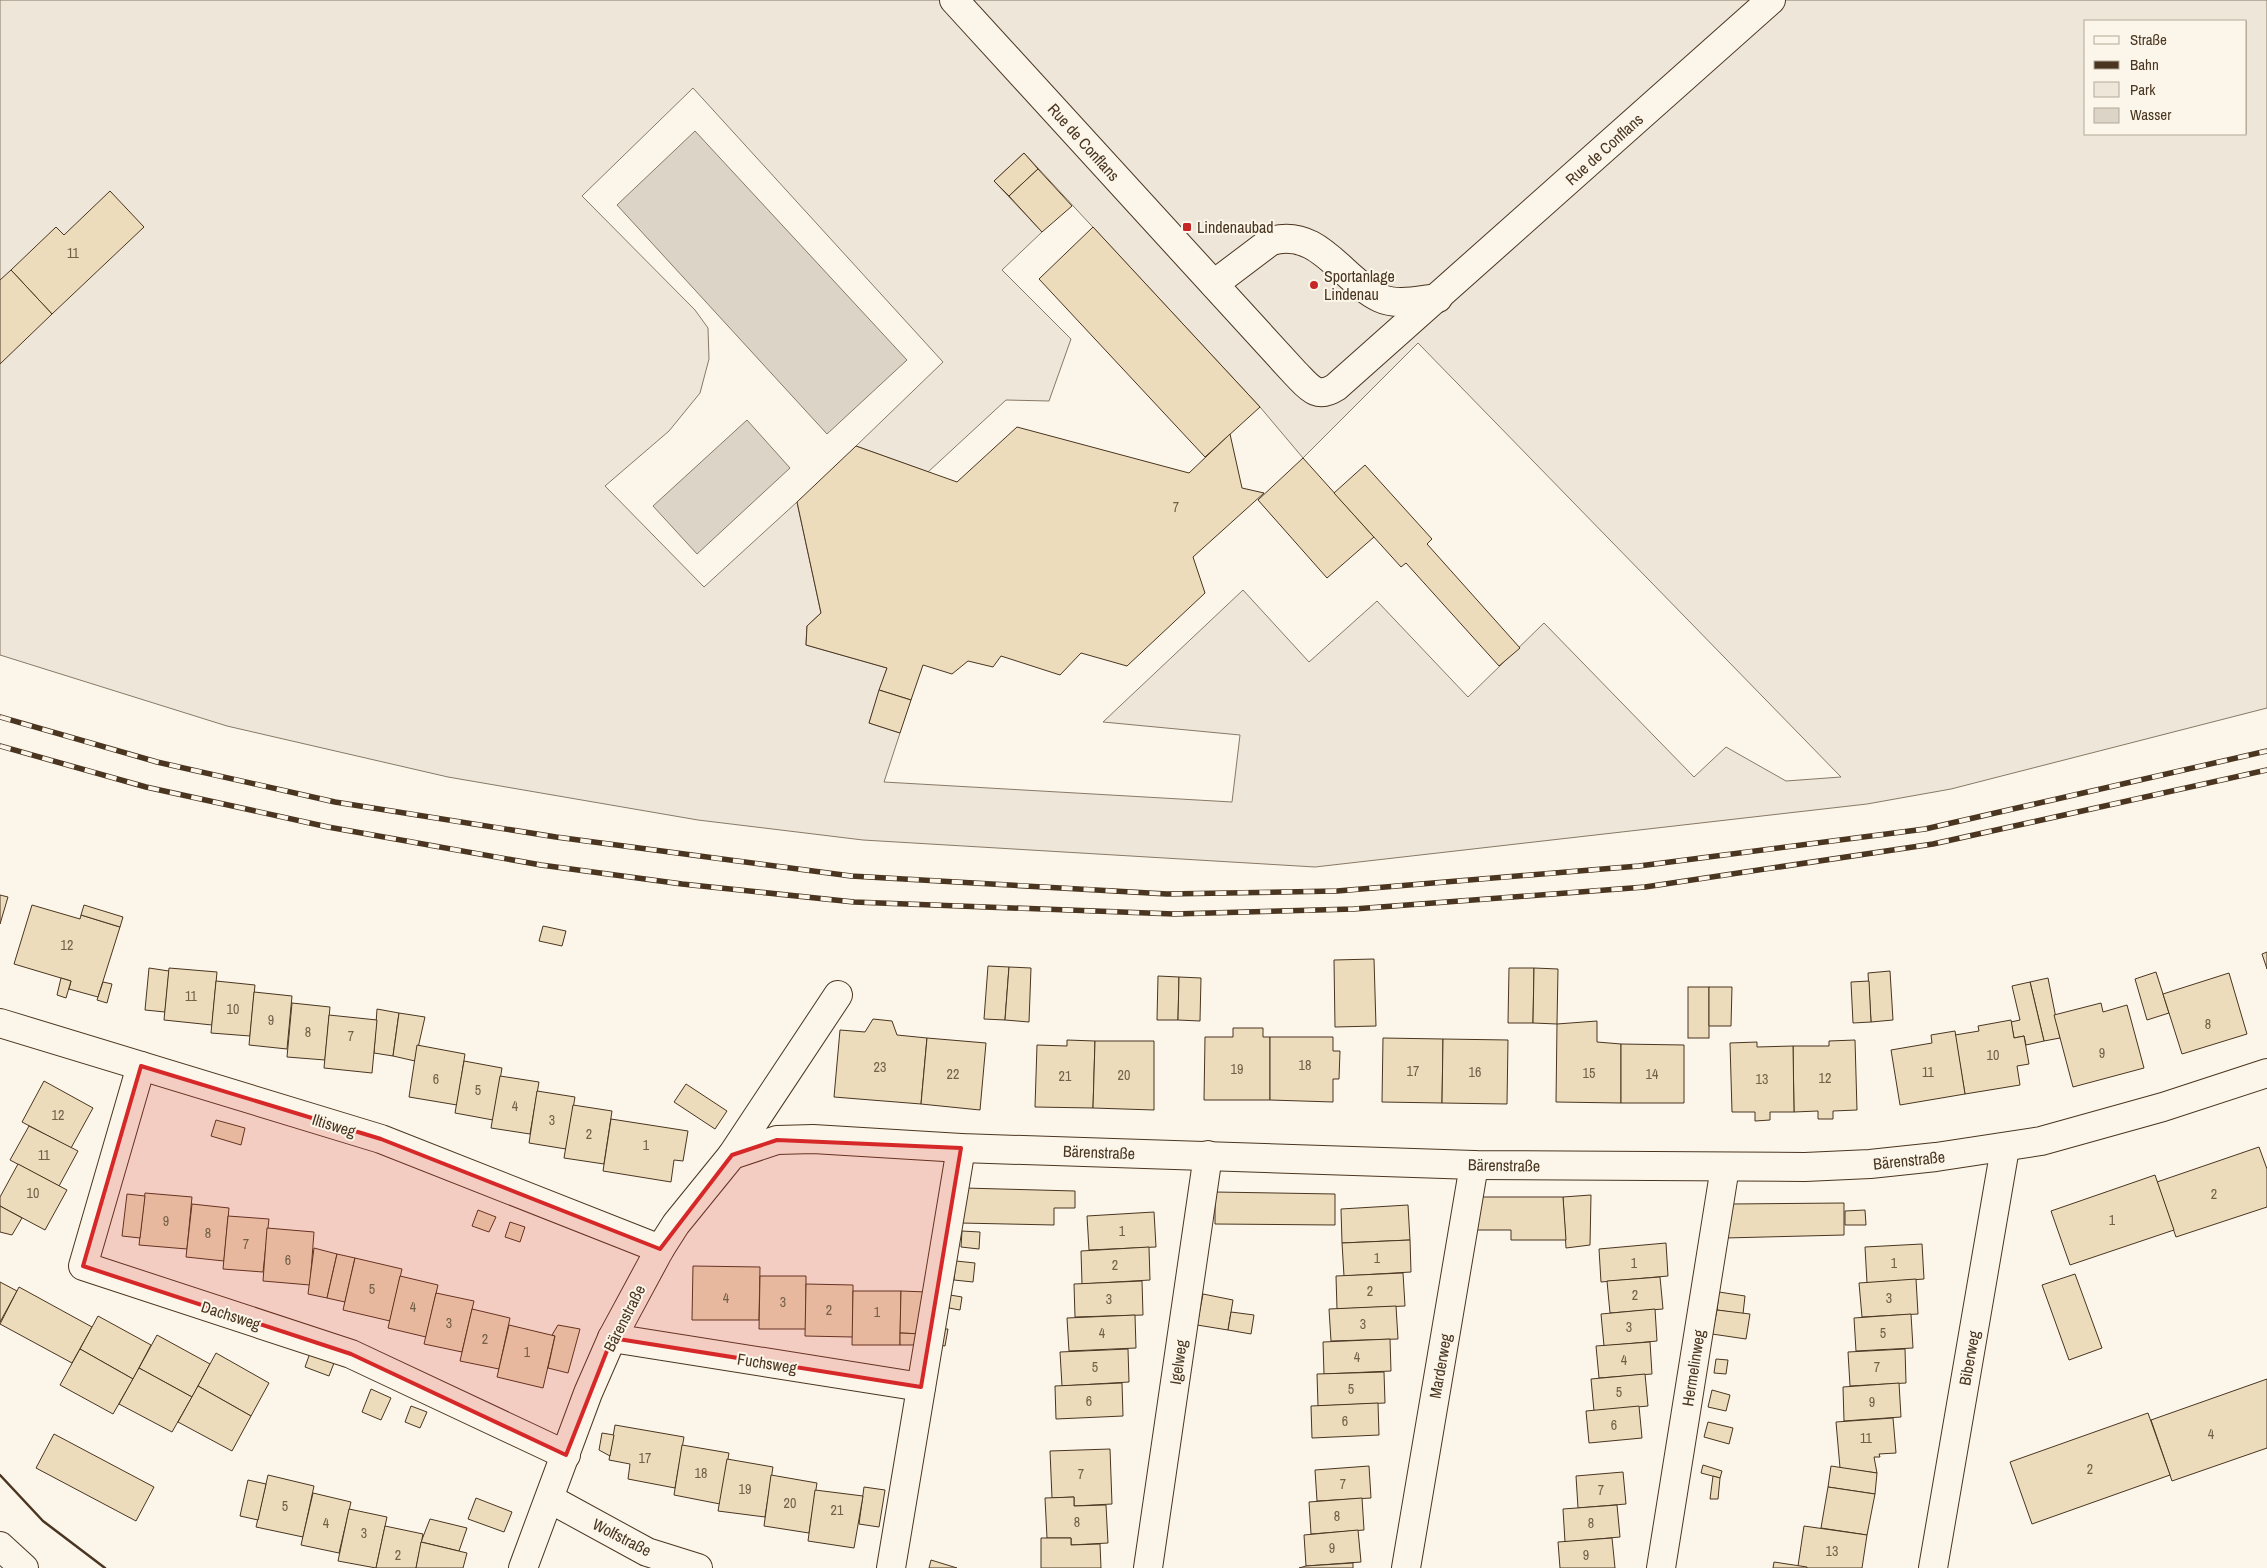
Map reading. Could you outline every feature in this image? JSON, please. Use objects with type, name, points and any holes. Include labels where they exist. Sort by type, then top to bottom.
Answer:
[{"type":"street","name":"Rue de Conflans","points":[[954,0],[1295,373],[1311,389],[1319,393],[1327,392],[1336,387],[1771,0]]},
{"type":"street","points":[[1214,284],[1271,241],[1282,238],[1311,244],[1379,298],[1397,302],[1438,298]]},
{"type":"street","name":"Bärenstraße","points":[[523,1568],[588,1393],[612,1338],[660,1249],[681,1218],[732,1155],[838,995]]},
{"type":"street","name":"Iltisweg","points":[[0,1023],[380,1140],[660,1249]]},
{"type":"street","name":"Dachsweg","points":[[141,1066],[83,1266],[351,1354],[566,1455]]},
{"type":"street","name":"Bärenstraße","points":[[732,1155],[777,1140],[813,1139],[961,1148],[1474,1164],[1725,1167],[1870,1164],[2005,1148],[2090,1128],[2267,1073]]},
{"type":"street","points":[[890,1568],[961,1148]]},
{"type":"street","name":"Biberweg","points":[[1933,1568],[2005,1148]]},
{"type":"street","name":"Igelweg","points":[[1148,1568],[1208,1155]]},
{"type":"street","name":"Marderweg","points":[[1406,1568],[1474,1164]]},
{"type":"street","name":"Hermelinweg","points":[[1661,1568],[1725,1167]]},
{"type":"street","name":"Fuchsweg","points":[[612,1338],[921,1387]]},
{"type":"street","name":"Wolfstraße","points":[[550,1499],[647,1552],[698,1568]]},
{"type":"street","points":[[0,1546],[24,1568]]},
{"type":"highlighted area","points":[[141,1066],[381,1139],[660,1249],[732,1155],[777,1140],[961,1148],[921,1387],[612,1338],[566,1455],[351,1354],[83,1266]]},
{"type":"green space","points":[[0,0],[2267,0],[2267,708],[1951,789],[1867,804],[1315,867],[863,840],[698,820],[448,777],[227,726],[0,655]],"holes":[[[693,88],[943,362],[856,446],[928,472],[1006,400],[1049,401],[1071,339],[1002,270],[1042,232],[994,181],[1024,153],[1260,407],[1303,458],[1418,343],[1841,777],[1786,781],[1726,747],[1694,777],[1544,623],[1468,697],[1377,601],[1309,662],[1243,590],[1103,722],[1240,735],[1232,802],[884,782],[900,733],[869,723],[887,668],[806,645],[807,626],[821,613],[797,502],[704,587],[605,486],[669,431],[700,393],[709,359],[708,328],[695,310],[582,196]]]},
{"type":"water","points":[[695,131],[907,360],[827,434],[617,205]]},
{"type":"water","points":[[747,420],[790,468],[697,554],[653,506]]},
{"type":"building","points":[[1024,153],[1038,169],[1009,196],[994,181]]},
{"type":"building","points":[[1038,169],[1072,206],[1042,232],[1009,196]]},
{"type":"building","points":[[110,191],[144,227],[52,314],[11,270],[56,227],[64,235]]},
{"type":"building","points":[[1093,227],[1260,407],[1205,457],[1039,279]]},
{"type":"building","points":[[11,270],[52,314],[0,364],[0,280]]},
{"type":"building","points":[[1017,427],[1189,473],[1230,434],[1242,488],[1264,493],[1193,557],[1205,593],[1127,666],[1081,653],[1060,675],[1001,656],[993,667],[968,661],[952,674],[923,665],[911,700],[879,690],[887,668],[806,645],[807,626],[821,613],[797,502],[856,446],[957,482]]},
{"type":"building","points":[[1303,458],[1374,537],[1327,578],[1258,500]]},
{"type":"building","points":[[1365,465],[1432,539],[1427,544],[1520,648],[1499,666],[1406,563],[1401,567],[1334,493]]},
{"type":"building","points":[[879,690],[911,700],[900,733],[869,723]]},
{"type":"building","points":[[0,895],[8,897],[0,924]]},
{"type":"building","points":[[32,905],[80,919],[81,915],[120,927],[98,997],[69,989],[71,981],[14,964]]},
{"type":"building","points":[[84,905],[123,917],[120,927],[81,915]]},
{"type":"building","points":[[543,926],[566,931],[562,946],[539,941]]},
{"type":"building","points":[[2267,952],[2267,969],[2262,954]]},
{"type":"building","points":[[1374,959],[1376,1026],[1335,1027],[1334,960]]},
{"type":"building","points":[[988,966],[1009,967],[1005,1020],[984,1019]]},
{"type":"building","points":[[1009,967],[1031,968],[1029,1022],[1005,1020]]},
{"type":"building","points":[[149,968],[169,971],[165,1012],[145,1010]]},
{"type":"building","points":[[169,968],[217,972],[212,1025],[164,1020]]},
{"type":"building","points":[[1509,968],[1534,968],[1533,1023],[1508,1023]]},
{"type":"building","points":[[1534,968],[1558,969],[1557,1024],[1533,1023]]},
{"type":"building","points":[[1890,971],[1893,1020],[1871,1022],[1868,973]]},
{"type":"building","points":[[2156,972],[2169,1013],[2147,1020],[2135,979]]},
{"type":"building","points":[[2229,973],[2247,1034],[2182,1054],[2163,994]]},
{"type":"building","points":[[1158,976],[1179,977],[1178,1020],[1157,1020]]},
{"type":"building","points":[[1179,977],[1201,978],[1200,1021],[1178,1020]]},
{"type":"building","points":[[61,978],[71,981],[66,998],[57,995]]},
{"type":"building","points":[[2048,978],[2060,1038],[2044,1041],[2030,982]]},
{"type":"building","points":[[216,981],[255,985],[250,1036],[211,1033]]},
{"type":"building","points":[[1869,981],[1871,1022],[1853,1023],[1851,982]]},
{"type":"building","points":[[103,982],[112,984],[107,1003],[97,1000]]},
{"type":"building","points":[[2030,982],[2044,1041],[2026,1045],[2024,1036],[2014,1038],[2011,1022],[2020,1020],[2012,986]]},
{"type":"building","points":[[1688,987],[1709,987],[1709,1038],[1688,1038]]},
{"type":"building","points":[[1709,987],[1732,987],[1731,1026],[1709,1026]]},
{"type":"building","points":[[254,992],[292,996],[287,1049],[249,1045]]},
{"type":"building","points":[[292,1003],[330,1007],[325,1060],[287,1057]]},
{"type":"building","points":[[2101,1003],[2103,1012],[2127,1005],[2144,1068],[2073,1087],[2054,1015]]},
{"type":"building","points":[[377,1009],[399,1013],[393,1056],[374,1053]]},
{"type":"building","points":[[399,1013],[425,1017],[415,1061],[393,1056]]},
{"type":"building","points":[[329,1015],[377,1020],[372,1073],[324,1068]]},
{"type":"building","points":[[873,1019],[892,1021],[897,1035],[927,1038],[921,1104],[834,1097],[840,1030],[865,1032]]},
{"type":"building","points":[[2011,1020],[2014,1038],[2024,1036],[2029,1064],[2017,1066],[2020,1085],[1965,1094],[1955,1035],[1979,1031],[1978,1026]]},
{"type":"building","points":[[1597,1021],[1597,1042],[1621,1044],[1621,1103],[1556,1102],[1557,1024]]},
{"type":"building","points":[[1233,1028],[1263,1028],[1263,1037],[1270,1037],[1270,1100],[1204,1100],[1205,1037],[1233,1037]]},
{"type":"building","points":[[1955,1031],[1965,1094],[1900,1105],[1891,1050],[1932,1043],[1931,1035]]},
{"type":"building","points":[[1270,1037],[1333,1037],[1333,1051],[1340,1051],[1339,1079],[1333,1079],[1333,1102],[1270,1100]]},
{"type":"building","points":[[927,1038],[986,1043],[980,1110],[921,1104]]},
{"type":"building","points":[[1383,1038],[1443,1039],[1442,1103],[1382,1102]]},
{"type":"building","points":[[1443,1039],[1508,1040],[1507,1104],[1442,1103]]},
{"type":"building","points":[[1067,1040],[1095,1041],[1093,1108],[1035,1107],[1037,1045],[1067,1046]]},
{"type":"building","points":[[1855,1040],[1857,1110],[1833,1111],[1833,1119],[1818,1119],[1818,1111],[1794,1112],[1793,1046],[1829,1046],[1829,1041]]},
{"type":"building","points":[[1095,1041],[1154,1041],[1154,1110],[1093,1108]]},
{"type":"building","points":[[1757,1042],[1757,1047],[1793,1046],[1794,1112],[1770,1112],[1770,1120],[1755,1121],[1755,1112],[1732,1112],[1730,1043]]},
{"type":"building","points":[[1621,1044],[1684,1045],[1684,1103],[1621,1103]]},
{"type":"building","points":[[417,1045],[465,1054],[457,1105],[409,1097]]},
{"type":"building","points":[[464,1061],[502,1068],[493,1120],[455,1113]]},
{"type":"building","points":[[500,1076],[539,1082],[530,1134],[491,1128]]},
{"type":"building","points":[[44,1081],[93,1108],[71,1148],[22,1122]]},
{"type":"building","points":[[686,1084],[727,1111],[715,1129],[674,1102]]},
{"type":"building","points":[[537,1091],[575,1097],[566,1149],[529,1143]]},
{"type":"building","points":[[573,1105],[612,1111],[604,1164],[564,1158]]},
{"type":"building","points":[[611,1119],[688,1131],[683,1161],[674,1160],[671,1182],[603,1171]]},
{"type":"building","points":[[216,1120],[245,1128],[241,1145],[211,1136]]},
{"type":"building","points":[[29,1126],[78,1151],[59,1186],[10,1160]]},
{"type":"building","points":[[2259,1147],[2267,1169],[2267,1207],[2176,1237],[2157,1182]]},
{"type":"building","points":[[18,1164],[67,1190],[45,1230],[0,1206],[0,1197]]},
{"type":"building","points":[[2155,1175],[2174,1230],[2070,1265],[2051,1211]]},
{"type":"building","points":[[964,1188],[1075,1191],[1075,1208],[1054,1208],[1054,1225],[960,1223]]},
{"type":"building","points":[[1215,1192],[1335,1194],[1335,1225],[1215,1224]]},
{"type":"building","points":[[145,1193],[192,1197],[187,1249],[139,1245]]},
{"type":"building","points":[[127,1194],[145,1196],[140,1238],[122,1236]]},
{"type":"building","points":[[1591,1195],[1590,1245],[1566,1248],[1563,1197]]},
{"type":"building","points":[[1474,1197],[1563,1197],[1566,1240],[1511,1240],[1511,1230],[1474,1230]]},
{"type":"building","points":[[1844,1203],[1844,1235],[1725,1238],[1731,1204]]},
{"type":"building","points":[[192,1204],[229,1208],[224,1261],[186,1257]]},
{"type":"building","points":[[1408,1205],[1410,1240],[1342,1243],[1341,1209]]},
{"type":"building","points":[[0,1206],[22,1218],[12,1235],[0,1232]]},
{"type":"building","points":[[478,1210],[496,1217],[489,1232],[472,1226]]},
{"type":"building","points":[[1865,1210],[1866,1225],[1845,1225],[1845,1211]]},
{"type":"building","points":[[1154,1212],[1156,1247],[1089,1250],[1087,1216]]},
{"type":"building","points":[[228,1216],[269,1219],[263,1272],[223,1269]]},
{"type":"building","points":[[510,1222],[525,1227],[520,1242],[505,1237]]},
{"type":"building","points":[[267,1228],[314,1232],[310,1285],[263,1281]]},
{"type":"building","points":[[962,1231],[980,1232],[979,1249],[961,1247]]},
{"type":"building","points":[[1410,1240],[1411,1272],[1344,1276],[1342,1243]]},
{"type":"building","points":[[1666,1243],[1668,1276],[1601,1282],[1599,1249]]},
{"type":"building","points":[[1922,1244],[1924,1279],[1867,1283],[1865,1247]]},
{"type":"building","points":[[1149,1247],[1150,1280],[1082,1284],[1081,1251]]},
{"type":"building","points":[[314,1248],[337,1254],[327,1298],[308,1294]]},
{"type":"building","points":[[337,1254],[355,1258],[345,1302],[327,1298]]},
{"type":"building","points":[[355,1258],[402,1269],[390,1321],[343,1310]]},
{"type":"building","points":[[956,1261],[975,1263],[973,1282],[954,1280]]},
{"type":"building","points":[[693,1266],[760,1267],[759,1320],[692,1320]]},
{"type":"building","points":[[1403,1273],[1405,1306],[1337,1309],[1336,1276]]},
{"type":"building","points":[[2075,1274],[2102,1348],[2069,1360],[2042,1285]]},
{"type":"building","points":[[400,1276],[438,1285],[426,1337],[388,1328]]},
{"type":"building","points":[[760,1276],[806,1276],[806,1329],[759,1329]]},
{"type":"building","points":[[1660,1277],[1663,1309],[1610,1313],[1607,1281]]},
{"type":"building","points":[[1916,1279],[1918,1314],[1862,1317],[1859,1283]]},
{"type":"building","points":[[1142,1281],[1143,1315],[1075,1317],[1074,1284]]},
{"type":"building","points":[[0,1282],[17,1291],[0,1322]]},
{"type":"building","points":[[806,1284],[853,1285],[853,1337],[805,1336]]},
{"type":"building","points":[[19,1287],[92,1327],[72,1363],[0,1324]]},
{"type":"building","points":[[853,1291],[901,1291],[900,1345],[852,1345]]},
{"type":"building","points":[[901,1291],[927,1292],[923,1334],[900,1333]]},
{"type":"building","points":[[1719,1292],[1745,1296],[1743,1314],[1717,1310]]},
{"type":"building","points":[[436,1293],[474,1301],[462,1352],[424,1344]]},
{"type":"building","points":[[1203,1294],[1233,1300],[1228,1330],[1197,1325]]},
{"type":"building","points":[[950,1295],[962,1297],[960,1310],[949,1308]]},
{"type":"building","points":[[1396,1306],[1398,1339],[1331,1341],[1329,1309]]},
{"type":"building","points":[[472,1309],[510,1318],[499,1369],[460,1361]]},
{"type":"building","points":[[1655,1309],[1657,1341],[1604,1346],[1601,1314]]},
{"type":"building","points":[[1717,1310],[1750,1314],[1746,1339],[1712,1334]]},
{"type":"building","points":[[1231,1312],[1254,1315],[1251,1334],[1228,1330]]},
{"type":"building","points":[[1911,1314],[1913,1348],[1856,1351],[1854,1318]]},
{"type":"building","points":[[1135,1315],[1136,1348],[1069,1351],[1067,1318]]},
{"type":"building","points":[[98,1316],[151,1345],[133,1379],[80,1349]]},
{"type":"building","points":[[509,1325],[555,1336],[543,1388],[497,1377]]},
{"type":"building","points":[[558,1325],[580,1329],[568,1373],[548,1368],[555,1336],[552,1335]]},
{"type":"building","points":[[942,1329],[948,1329],[945,1346],[940,1345]]},
{"type":"building","points":[[900,1333],[923,1334],[921,1345],[900,1345]]},
{"type":"building","points":[[157,1335],[210,1364],[192,1397],[139,1368]]},
{"type":"building","points":[[1390,1339],[1391,1371],[1324,1374],[1323,1342]]},
{"type":"building","points":[[1650,1342],[1652,1374],[1599,1378],[1596,1346]]},
{"type":"building","points":[[80,1349],[133,1379],[113,1414],[60,1385]]},
{"type":"building","points":[[1128,1349],[1129,1382],[1062,1386],[1060,1352]]},
{"type":"building","points":[[1905,1349],[1906,1383],[1850,1386],[1848,1352]]},
{"type":"building","points":[[216,1353],[269,1383],[251,1416],[198,1386]]},
{"type":"building","points":[[310,1353],[334,1363],[329,1376],[305,1367]]},
{"type":"building","points":[[1716,1359],[1728,1360],[1726,1374],[1714,1373]]},
{"type":"building","points":[[139,1368],[192,1397],[172,1432],[119,1404]]},
{"type":"building","points":[[1384,1372],[1385,1403],[1318,1406],[1317,1374]]},
{"type":"building","points":[[1645,1374],[1648,1406],[1594,1411],[1591,1379]]},
{"type":"building","points":[[2267,1379],[2267,1448],[2172,1481],[2151,1420]]},
{"type":"building","points":[[1122,1383],[1123,1416],[1056,1419],[1055,1386]]},
{"type":"building","points":[[1899,1383],[1901,1417],[1844,1421],[1843,1387]]},
{"type":"building","points":[[198,1386],[251,1416],[232,1451],[178,1422]]},
{"type":"building","points":[[371,1389],[391,1398],[381,1420],[362,1412]]},
{"type":"building","points":[[1712,1390],[1730,1395],[1726,1411],[1708,1407]]},
{"type":"building","points":[[1378,1403],[1379,1435],[1312,1438],[1311,1406]]},
{"type":"building","points":[[411,1406],[427,1412],[420,1428],[405,1422]]},
{"type":"building","points":[[1639,1406],[1642,1438],[1589,1443],[1586,1411]]},
{"type":"building","points":[[2148,1413],[2170,1475],[2032,1524],[2010,1462]]},
{"type":"building","points":[[1893,1418],[1896,1453],[1879,1454],[1880,1457],[1874,1457],[1877,1473],[1840,1468],[1836,1422]]},
{"type":"building","points":[[1708,1422],[1733,1428],[1729,1444],[1704,1437]]},
{"type":"building","points":[[615,1425],[684,1437],[675,1488],[628,1479],[630,1464],[609,1460]]},
{"type":"building","points":[[602,1433],[614,1435],[610,1456],[599,1450]]},
{"type":"building","points":[[54,1434],[154,1487],[136,1521],[36,1468]]},
{"type":"building","points":[[682,1445],[729,1453],[720,1504],[674,1495]]},
{"type":"building","points":[[1110,1449],[1112,1504],[1074,1506],[1074,1497],[1052,1498],[1050,1451]]},
{"type":"building","points":[[727,1459],[773,1467],[765,1517],[718,1511]]},
{"type":"building","points":[[1703,1465],[1722,1471],[1720,1478],[1701,1473]]},
{"type":"building","points":[[1369,1466],[1371,1498],[1317,1501],[1315,1470]]},
{"type":"building","points":[[1831,1466],[1877,1473],[1875,1494],[1828,1487]]},
{"type":"building","points":[[1623,1472],[1626,1504],[1578,1508],[1576,1476]]},
{"type":"building","points":[[268,1475],[314,1486],[303,1537],[256,1527]]},
{"type":"building","points":[[771,1475],[817,1483],[809,1533],[764,1526]]},
{"type":"building","points":[[1713,1476],[1720,1478],[1718,1499],[1710,1499]]},
{"type":"building","points":[[248,1480],[266,1484],[258,1520],[240,1516]]},
{"type":"building","points":[[864,1487],[885,1490],[879,1527],[859,1524]]},
{"type":"building","points":[[1828,1487],[1875,1494],[1867,1535],[1821,1528]]},
{"type":"building","points":[[815,1490],[863,1496],[854,1548],[808,1541]]},
{"type":"building","points":[[313,1493],[351,1502],[339,1553],[301,1545]]},
{"type":"building","points":[[1074,1497],[1074,1506],[1106,1505],[1108,1543],[1071,1545],[1071,1538],[1047,1538],[1045,1498]]},
{"type":"building","points":[[476,1498],[512,1512],[504,1532],[468,1519]]},
{"type":"building","points":[[1362,1498],[1364,1530],[1311,1534],[1309,1502]]},
{"type":"building","points":[[1617,1505],[1620,1537],[1565,1542],[1563,1509]]},
{"type":"building","points":[[349,1509],[387,1517],[376,1568],[338,1561]]},
{"type":"building","points":[[430,1519],[467,1528],[459,1551],[421,1542]]},
{"type":"building","points":[[385,1526],[423,1534],[416,1568],[376,1568]]},
{"type":"building","points":[[1804,1526],[1867,1535],[1862,1568],[1807,1568],[1798,1566]]},
{"type":"building","points":[[1358,1530],[1361,1562],[1306,1566],[1304,1535]]},
{"type":"building","points":[[1041,1538],[1071,1538],[1071,1545],[1100,1544],[1101,1568],[1041,1568]]},
{"type":"building","points":[[1612,1538],[1615,1568],[1560,1568],[1558,1542]]},
{"type":"building","points":[[421,1542],[467,1553],[463,1568],[416,1568]]},
{"type":"building","points":[[931,1560],[957,1568],[929,1568]]},
{"type":"building","points":[[1774,1562],[1807,1567],[1807,1568],[1773,1568]]},
{"type":"building","points":[[1353,1563],[1353,1568],[1299,1568],[1306,1566]]},
{"type":"railway","points":[[0,717],[157,762],[335,802],[556,837],[851,876],[1167,894],[1337,891],[1639,866],[1925,829],[2267,751]]},
{"type":"railway","points":[[0,746],[146,787],[328,827],[541,865],[682,884],[854,902],[1174,914],[1354,909],[1645,887],[1933,844],[2267,770]]},
{"type":"wall","points":[[0,1475],[43,1521],[105,1568]]},
{"type":"place","name":"Lindenaubad","points":[[1187,227]]},
{"type":"place","name":"Sportanlage Lindenau","points":[[1314,285]]}]
